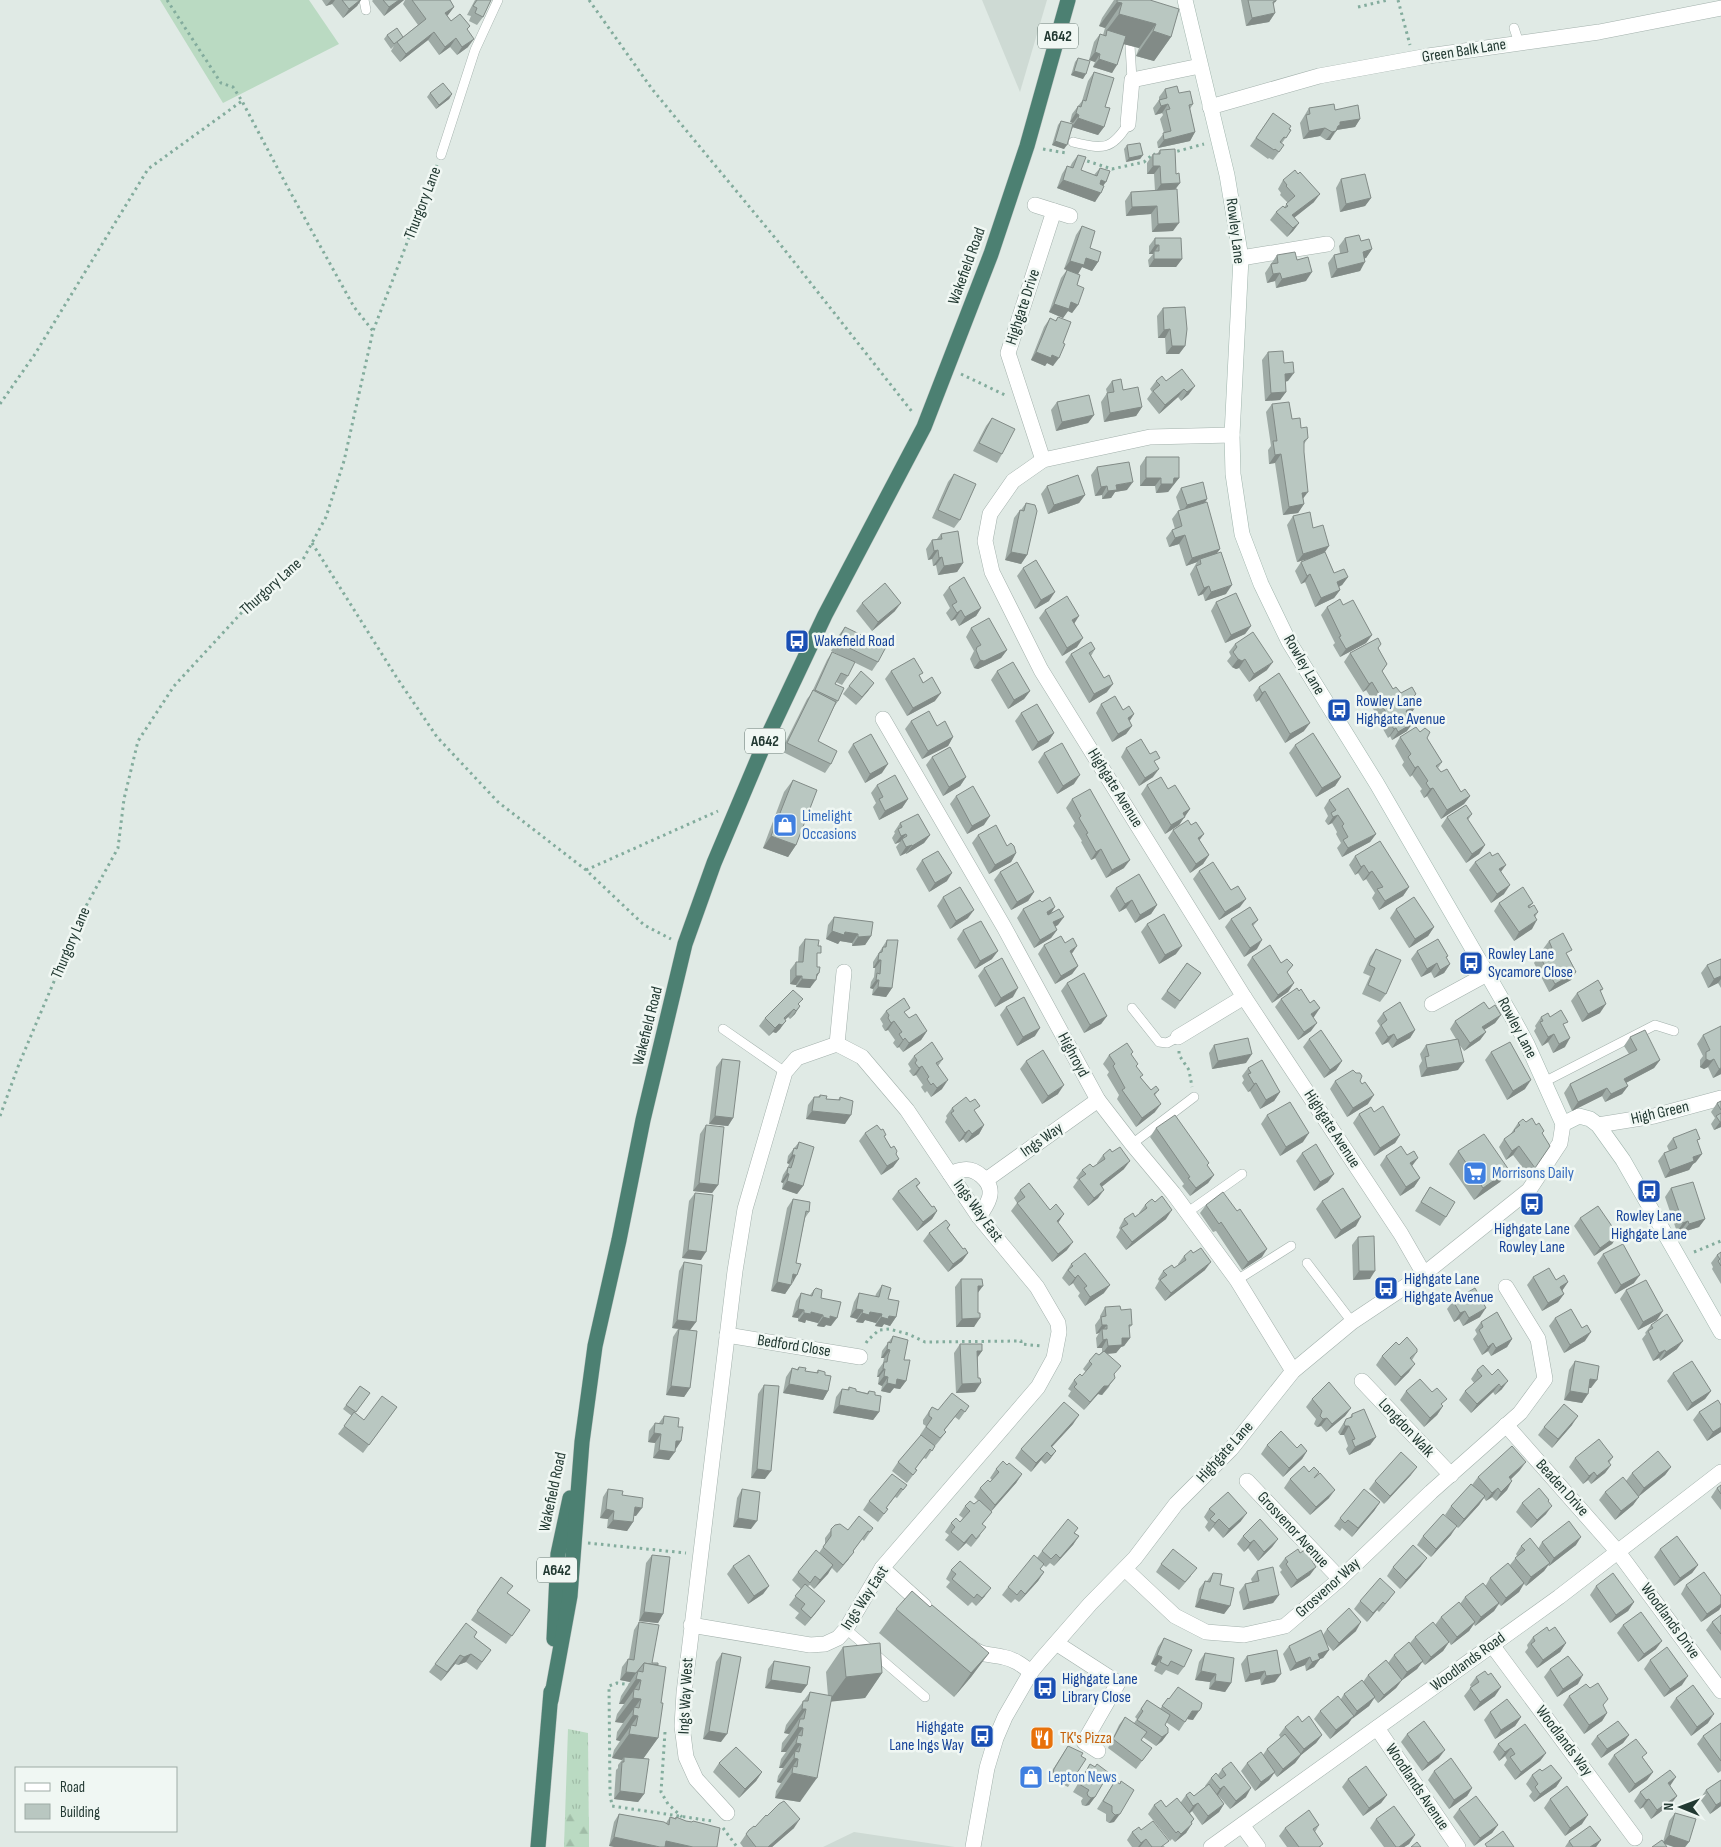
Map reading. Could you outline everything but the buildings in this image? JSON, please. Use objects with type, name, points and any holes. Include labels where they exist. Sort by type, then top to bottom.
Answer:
[{"type":"highway","name":"Wakefield Road","points":[[551,1700],[570,1596],[582,1442],[595,1346],[643,1120],[685,944],[714,863],[765,742],[825,615],[924,427],[991,254],[1026,146],[1068,0]]},
{"type":"highway","name":"Wakefield Road","points":[[538,1847],[551,1700],[558,1554],[582,1442]]},
{"type":"street","name":"Rowley Lane","points":[[1185,0],[1227,175],[1241,258],[1232,435],[1233,474],[1242,534],[1262,584],[1303,666],[1377,784],[1527,1044],[1563,1124]]},
{"type":"street","name":"Green Balk Lane","points":[[1210,107],[1319,76],[1413,59],[1600,32],[1721,8]]},
{"type":"street","points":[[1128,124],[1132,80],[1200,66]]},
{"type":"street","points":[[1035,205],[1070,216]]},
{"type":"street","name":"Highgate Drive","points":[[1042,460],[1008,353],[1054,211]]},
{"type":"street","points":[[1241,258],[1327,244]]},
{"type":"street","name":"Highgate Avenue","points":[[1232,435],[1150,438],[1042,460],[1013,481],[990,514],[985,541],[992,572],[1042,670],[1244,997],[1401,1234],[1424,1274]]},
{"type":"street","name":"Highroyd","points":[[883,719],[1004,927],[1098,1100],[1188,1212],[1237,1280],[1293,1371]]},
{"type":"street","points":[[691,1625],[735,1271],[745,1209],[785,1072],[797,1058],[836,1044],[844,972]]},
{"type":"street","points":[[1432,1004],[1487,974]]},
{"type":"street","points":[[1178,1037],[1244,997]]},
{"type":"street","name":"Ings Way East","points":[[691,1625],[810,1645],[825,1644],[838,1638],[846,1629],[882,1568],[1038,1386],[1057,1348],[1060,1332],[1058,1323],[1037,1287],[979,1217],[907,1110],[862,1057],[836,1044]]},
{"type":"street","name":"High Green","points":[[1598,1125],[1654,1116],[1721,1098]]},
{"type":"street","name":"Ings Way","points":[[986,1180],[1098,1100]]},
{"type":"street","points":[[1563,1124],[1579,1116],[1590,1119],[1598,1125],[1623,1160],[1721,1332]]},
{"type":"street","name":"Highgate Lane","points":[[973,1847],[987,1768],[996,1738],[1005,1717],[1031,1672],[1090,1604],[1135,1558],[1176,1504],[1232,1448],[1293,1371],[1352,1322],[1424,1274],[1529,1190],[1560,1143],[1563,1124]]},
{"type":"street","points":[[950,1174],[962,1169],[976,1172],[986,1180],[990,1194],[979,1217]]},
{"type":"street","name":"Grosvenor Way","points":[[1125,1568],[1175,1616],[1206,1632],[1244,1635],[1286,1626],[1340,1580],[1520,1413],[1545,1379],[1538,1339],[1506,1287]]},
{"type":"street","name":"Bedford Close","points":[[727,1335],[860,1357]]},
{"type":"street","name":"Longdon Walk","points":[[1362,1381],[1451,1475]]},
{"type":"street","name":"Beaden Drive","points":[[1506,1425],[1618,1552]]},
{"type":"street","name":"Woodlands Road","points":[[1211,1847],[1492,1645],[1618,1552],[1721,1472]]},
{"type":"street","name":"Grosvenor Avenue","points":[[1247,1480],[1340,1580]]},
{"type":"street","name":"Woodlands Drive","points":[[1618,1552],[1721,1691]]},
{"type":"street","points":[[882,1568],[933,1614]]},
{"type":"street","name":"Ings Way West","points":[[691,1625],[682,1726],[686,1757],[696,1779],[727,1813]]},
{"type":"street","points":[[962,1640],[976,1652],[988,1656],[1003,1657],[1019,1663],[1031,1672]]},
{"type":"street","points":[[1056,1643],[1118,1683],[1084,1742],[1098,1751]]},
{"type":"street","name":"Woodlands Way","points":[[1492,1645],[1635,1838]]},
{"type":"street","name":"Woodlands Avenue","points":[[1377,1728],[1458,1847]]},
{"type":"street","points":[[1242,1825],[1258,1847]]},
{"type":"lane","points":[[364,0],[366,10]]},
{"type":"lane","name":"Thurgory Lane","points":[[441,155],[475,50],[498,0]]},
{"type":"lane","points":[[1514,28],[1519,43]]},
{"type":"lane","points":[[1130,46],[1132,80]]},
{"type":"lane","points":[[1073,142],[1095,147],[1106,146],[1119,138],[1128,124]]},
{"type":"lane","points":[[1132,1008],[1159,1042],[1167,1043],[1178,1037]]},
{"type":"lane","points":[[1544,1082],[1655,1025],[1674,1031]]},
{"type":"lane","points":[[723,1030],[785,1072]]},
{"type":"lane","points":[[1132,1144],[1194,1098]]},
{"type":"lane","points":[[1188,1212],[1242,1174]]},
{"type":"lane","points":[[1237,1280],[1291,1246]]},
{"type":"lane","points":[[1307,1263],[1352,1322]]},
{"type":"lane","points":[[846,1629],[925,1697]]},
{"type":"path","points":[[167,0],[221,83],[233,87],[242,101],[354,307],[373,331]]},
{"type":"path","points":[[589,0],[652,90],[776,239],[924,427]]},
{"type":"path","points":[[1358,7],[1388,0]]},
{"type":"path","points":[[1398,0],[1413,59]]},
{"type":"path","points":[[0,404],[35,354],[148,170],[242,101]]},
{"type":"path","points":[[1170,153],[1219,141]]},
{"type":"path","points":[[1026,146],[1071,155]]},
{"type":"path","points":[[1079,158],[1112,169],[1144,162],[1152,155],[1161,154]]},
{"type":"path","name":"Thurgory Lane","points":[[0,1116],[19,1064],[86,906],[118,848],[124,799],[138,741],[174,686],[244,609],[300,565],[326,517],[344,461],[373,331],[441,155]]},
{"type":"path","points":[[950,360],[965,362],[960,373],[1024,404]]},
{"type":"path","points":[[312,543],[437,738],[498,802],[586,870],[644,925],[668,938],[685,944]]},
{"type":"path","points":[[586,870],[706,815],[738,804]]},
{"type":"path","points":[[1178,1037],[1179,1055],[1189,1070],[1194,1098]]},
{"type":"path","points":[[1679,1258],[1721,1241]]},
{"type":"path","points":[[860,1357],[868,1340],[879,1330],[889,1329],[908,1334],[925,1342],[1021,1341],[1021,1344],[1057,1348]]},
{"type":"path","points":[[575,1541],[699,1555]]},
{"type":"path","points":[[637,1686],[618,1683],[609,1686],[610,1793],[612,1806],[718,1822],[737,1847]]},
{"type":"path","points":[[682,1726],[666,1727],[661,1792],[668,1804],[683,1817]]},
{"type":"shaded area","points":[[982,0],[1047,0],[1020,92]]},
{"type":"shaded area","points":[[854,1832],[955,1847],[823,1847]]},
{"type":"green space","points":[[160,0],[309,0],[339,44],[223,103]]},
{"type":"green space","points":[[568,1729],[588,1733],[589,1847],[564,1847]]},
{"type":"green space","points":[[567,1813],[589,1817],[589,1847],[564,1847]]},
{"type":"place","name":"Wakefield Road","points":[[797,641]]},
{"type":"place","name":"Rowley Lane Highgate Avenue","points":[[1339,710]]},
{"type":"place","name":"Limelight Occasions","points":[[785,825]]},
{"type":"place","name":"Rowley Lane Sycamore Close","points":[[1471,963]]},
{"type":"place","name":"Morrisons Daily","points":[[1475,1173]]},
{"type":"place","name":"Rowley Lane Highgate Lane","points":[[1649,1191]]},
{"type":"place","name":"Highgate Lane Rowley Lane","points":[[1532,1204]]},
{"type":"place","name":"Highgate Lane Highgate Avenue","points":[[1386,1288]]},
{"type":"place","name":"Highgate Lane Library Close","points":[[1045,1688]]},
{"type":"place","name":"Highgate Lane Ings Way","points":[[982,1736]]},
{"type":"place","name":"TK's Pizza","points":[[1042,1738]]},
{"type":"place","name":"Lepton News","points":[[1031,1777]]}]
